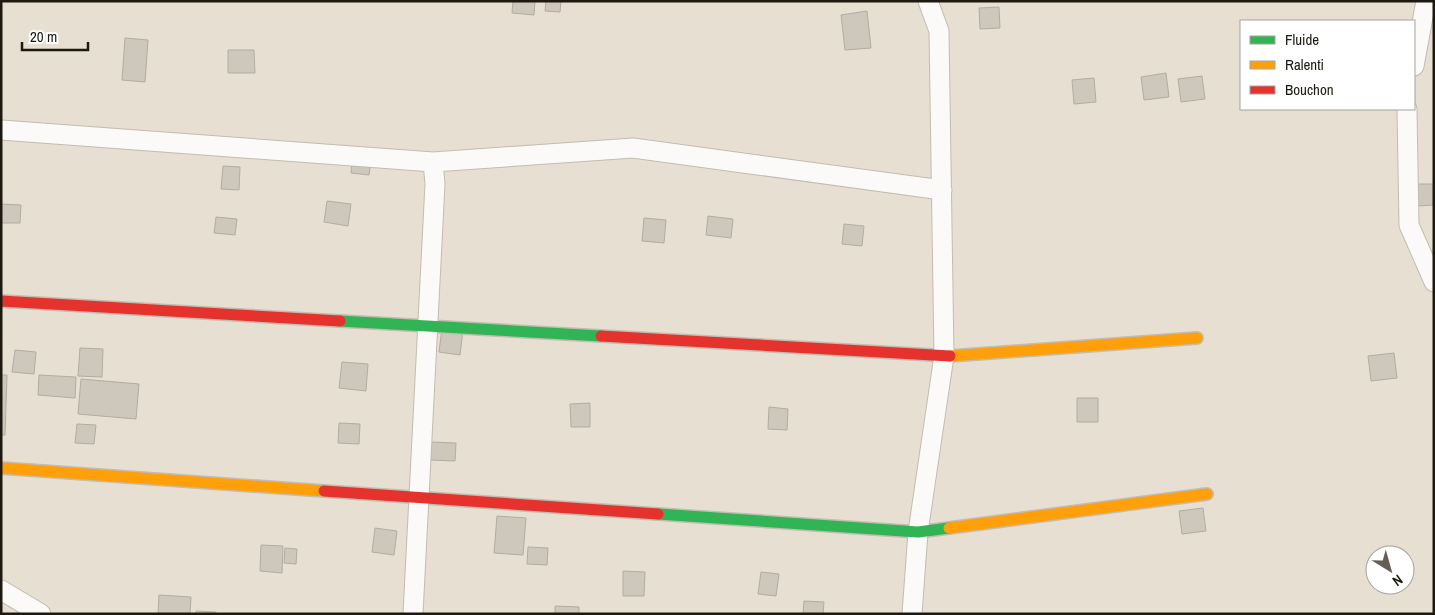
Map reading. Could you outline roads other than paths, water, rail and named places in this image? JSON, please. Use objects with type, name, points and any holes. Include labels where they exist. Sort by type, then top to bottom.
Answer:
[{"type":"street","points":[[912,614],[918,532],[944,356],[939,31],[928,1]]},
{"type":"street","points":[[1415,61],[1426,1]]},
{"type":"street","points":[[1407,110],[1409,224],[1434,282]]},
{"type":"street","points":[[1,130],[433,162],[633,148],[942,190]]},
{"type":"street","points":[[413,614],[435,184],[433,162]]},
{"type":"street","points":[[1,301],[944,356],[1197,338]]},
{"type":"street","points":[[1,468],[918,532],[1207,494]]},
{"type":"street","points":[[1,590],[41,614]]}]
